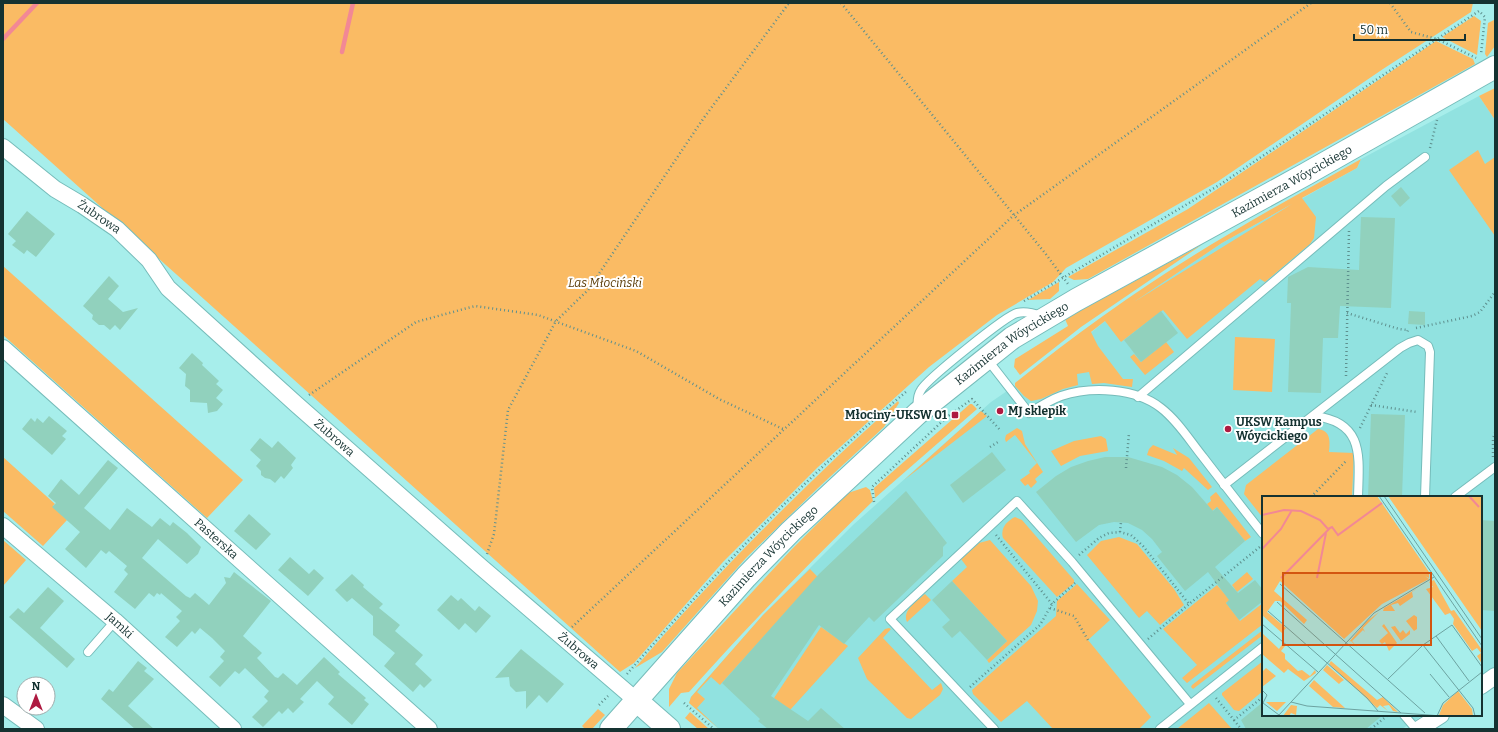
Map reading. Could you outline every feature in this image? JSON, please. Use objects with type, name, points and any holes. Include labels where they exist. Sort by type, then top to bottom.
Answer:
[{"type":"street","name":"Kazimierza Wóycickiego","points":[[611,729],[746,577],[791,531],[918,413],[1022,331],[1306,174],[1495,67]]},
{"type":"street","name":"Żubrowa","points":[[3,147],[55,189],[117,229],[149,260],[168,288],[296,404],[481,567],[563,636],[669,729]]},
{"type":"street","name":"Pasterska","points":[[3,348],[429,729]]},
{"type":"street","name":"Jamki","points":[[3,526],[115,621],[233,729]]},
{"type":"street","points":[[1482,685],[1495,676]]},
{"type":"street","points":[[3,705],[36,729]]},
{"type":"street","points":[[1419,729],[1439,716]]},
{"type":"lane","points":[[1138,397],[1386,186],[1425,157]]},
{"type":"lane","points":[[918,413],[917,399],[921,390],[928,381],[974,343],[1016,313],[1029,312],[1045,318]]},
{"type":"lane","points":[[1224,485],[1400,348],[1418,340],[1428,346],[1430,352],[1425,496]]},
{"type":"lane","points":[[986,358],[1029,413],[1061,396],[1082,391],[1112,391],[1152,402],[1169,416],[1262,533]]},
{"type":"lane","points":[[1314,416],[1330,419],[1339,423],[1353,438],[1359,453],[1358,496]]},
{"type":"lane","points":[[1457,496],[1494,467]]},
{"type":"lane","points":[[994,729],[890,618],[1017,501],[1084,576],[1190,704]]},
{"type":"lane","points":[[88,652],[115,621]]},
{"type":"lane","points":[[1160,729],[1262,648]]},
{"type":"lane","points":[[1405,716],[1416,729]]},
{"type":"path","points":[[481,567],[494,534],[508,410],[556,321],[588,290],[703,119],[789,3]]},
{"type":"path","points":[[841,3],[1063,276],[1221,184],[1437,39],[1479,11],[1485,17],[1480,60],[1437,39],[1411,32],[1390,3]]},
{"type":"path","points":[[563,636],[783,429],[1013,216],[1312,3]]},
{"type":"path","points":[[1425,157],[1434,141],[1438,115]]},
{"type":"path","points":[[1346,391],[1349,217]]},
{"type":"path","points":[[1408,330],[1472,316],[1480,312],[1495,292]]},
{"type":"path","points":[[296,404],[416,322],[475,306],[538,315],[636,351],[719,399],[783,429]]},
{"type":"path","points":[[874,502],[872,487],[947,417],[972,399],[1001,431]]},
{"type":"path","points":[[1371,405],[1428,414]]},
{"type":"path","points":[[1494,467],[1493,438],[1495,433]]},
{"type":"path","points":[[1126,468],[1129,434]]},
{"type":"path","points":[[990,447],[998,442]]},
{"type":"path","points":[[1312,496],[1346,461],[1359,453]]},
{"type":"path","points":[[1120,532],[1121,522]]},
{"type":"path","points":[[989,526],[1052,604]]},
{"type":"path","points":[[1084,551],[1104,535],[1120,532],[1136,538],[1189,604]]},
{"type":"path","points":[[1141,645],[1261,546]]},
{"type":"path","points":[[962,694],[1040,625],[1052,604],[1084,576]]},
{"type":"path","points":[[1050,608],[1074,616],[1088,640]]},
{"type":"path","points":[[1214,696],[1239,728]]},
{"type":"path","points":[[1234,720],[1262,698]]},
{"type":"path","points":[[684,703],[714,729]]},
{"type":"path","points":[[1372,729],[1387,716]]},
{"type":"shaded area","name":"UKSW Kampus Wóycickiego","points":[[1479,96],[1495,120],[1495,669],[1482,677],[1482,496],[1262,496],[1262,716],[1422,716],[1402,729],[719,729],[689,703],[691,697],[763,615],[853,525],[991,402],[1082,340],[1105,321],[1222,243],[1357,168],[1361,159]]},
{"type":"green space","name":"Las Młociński","points":[[3,3],[1473,3],[1471,12],[1383,69],[1217,182],[1066,268],[1053,282],[997,315],[929,367],[818,467],[723,562],[634,663],[620,672],[3,119]]},
{"type":"green space","points":[[1474,16],[1481,21],[1477,55],[1442,37]]},
{"type":"green space","points":[[1494,20],[1495,46],[1487,57],[1485,54],[1488,23]]},
{"type":"green space","points":[[1436,41],[1473,59],[1475,64],[1088,279],[1074,280],[1068,277],[1188,209]]},
{"type":"green space","points":[[1495,88],[1495,120],[1479,96]]},
{"type":"green space","points":[[1478,150],[1485,164],[1495,157],[1495,236],[1449,170]]},
{"type":"green space","points":[[1361,159],[1357,168],[1302,198],[1316,217],[1314,238],[1310,244],[1265,282],[1260,279],[1187,339],[1163,310],[1121,342],[1105,321],[1091,332],[1098,346],[1123,379],[1133,379],[1132,387],[1104,383],[1092,384],[1089,372],[1077,374],[1078,385],[1063,389],[1041,399],[1031,401],[1015,386],[1015,383],[1066,343],[1173,268],[1245,224]],"holes":[[[1292,204],[1134,302],[1222,243]]]},
{"type":"green space","points":[[1203,244],[1081,327],[1020,375],[1014,367],[1015,359],[1068,326],[1065,319]]},
{"type":"green space","points":[[3,266],[243,480],[207,518],[3,335]]},
{"type":"green space","points":[[1059,282],[1059,291],[1050,299],[1028,300]]},
{"type":"green space","points":[[1235,337],[1275,339],[1272,392],[1233,390]]},
{"type":"green space","points":[[1166,342],[1174,352],[1145,375],[1130,357],[1134,354],[1141,362]]},
{"type":"green space","points":[[898,401],[899,403],[884,427],[746,558],[662,652],[635,668],[666,632],[762,530],[828,465]]},
{"type":"green space","points":[[970,404],[977,409],[875,498],[874,488]]},
{"type":"green space","points":[[981,411],[987,416],[904,480]]},
{"type":"green space","points":[[1017,428],[1022,431],[1025,444],[1043,472],[1035,479],[1037,482],[1031,488],[1028,484],[1025,486],[1020,480],[1030,473],[1029,471],[1037,463],[1015,435],[1006,442],[1005,439],[1006,435]]},
{"type":"green space","points":[[1318,429],[1325,432],[1329,437],[1329,452],[1354,453],[1352,496],[1262,496],[1262,517],[1244,494],[1246,485]]},
{"type":"green space","points":[[1101,436],[1106,439],[1108,451],[1080,456],[1061,466],[1051,451],[1074,441]]},
{"type":"green space","points":[[1153,445],[1177,455],[1173,448],[1189,458],[1212,487],[1208,490],[1184,468],[1182,471],[1164,461],[1147,455],[1149,449]]},
{"type":"green space","points":[[3,457],[55,504],[53,506],[67,520],[43,546],[3,511]]},
{"type":"green space","points":[[866,487],[870,490],[873,501],[779,595],[689,692],[681,693],[669,707],[669,689],[677,673],[792,549],[848,493]]},
{"type":"green space","points":[[1216,492],[1251,537],[1245,541],[1217,507],[1212,511],[1207,504],[1211,501],[1210,497]]},
{"type":"green space","points":[[1015,517],[1022,520],[1074,580],[1074,583],[1057,597],[1003,538],[1003,528]]},
{"type":"green space","points":[[1119,537],[1137,544],[1174,589],[1184,605],[1160,625],[1147,611],[1139,618],[1087,555],[1101,541]]},
{"type":"green space","points":[[3,540],[26,560],[3,586]]},
{"type":"green space","points":[[990,540],[1031,586],[1038,601],[1037,611],[1031,625],[989,663],[987,660],[1007,641],[952,581],[967,567],[961,559],[979,543]]},
{"type":"green space","points":[[810,569],[837,597],[811,584],[720,685],[711,677],[697,692],[705,699],[697,708],[719,729],[689,703],[691,697],[763,615]]},
{"type":"green space","points":[[1247,572],[1253,579],[1237,592],[1232,585]]},
{"type":"green space","points":[[1077,584],[1110,620],[1088,640],[1151,717],[1139,729],[1053,729],[1027,701],[1001,722],[973,694],[972,690],[1056,616],[1057,601]]},
{"type":"green space","points":[[1217,585],[1230,600],[1226,603],[1240,621],[1262,604],[1262,625],[1187,683],[1182,678],[1197,665],[1163,629]]},
{"type":"green space","points":[[925,594],[931,600],[907,622],[906,618],[908,610]]},
{"type":"green space","points":[[821,627],[848,646],[790,710],[774,698]]},
{"type":"green space","points":[[885,629],[891,629],[883,638],[932,690],[941,683],[943,689],[940,695],[911,719],[907,718],[867,679],[858,658]]},
{"type":"green space","points":[[1262,631],[1262,636],[1193,689],[1191,687]]},
{"type":"green space","points":[[1262,662],[1262,692],[1239,711],[1234,710],[1222,693]]},
{"type":"green space","points":[[1209,703],[1232,729],[1177,729]]},
{"type":"green space","points":[[598,709],[605,715],[592,729],[585,729],[582,726]]},
{"type":"green space","points":[[690,712],[709,729],[698,729],[685,718]]},
{"type":"building","points":[[1401,187],[1410,198],[1400,207],[1391,196]]},
{"type":"building","points":[[27,211],[55,234],[36,257],[27,250],[24,254],[12,245],[16,241],[8,234]]},
{"type":"building","points":[[1361,217],[1395,218],[1391,308],[1340,306],[1338,338],[1323,338],[1321,393],[1288,392],[1291,303],[1287,303],[1288,277],[1308,267],[1359,270]]},
{"type":"building","points":[[109,276],[119,286],[108,299],[123,312],[138,308],[120,330],[115,325],[110,330],[104,325],[99,325],[92,319],[93,315],[83,306]]},
{"type":"building","points":[[1161,311],[1178,333],[1141,362],[1124,340]]},
{"type":"building","points":[[1409,311],[1425,312],[1425,325],[1408,324]]},
{"type":"building","points":[[192,353],[219,381],[216,384],[223,390],[216,398],[223,404],[217,411],[208,413],[207,403],[190,402],[190,390],[185,386],[186,374],[179,368]]},
{"type":"building","points":[[1371,414],[1405,415],[1402,496],[1368,496]]},
{"type":"building","points":[[49,416],[67,431],[62,436],[66,439],[52,455],[22,429],[31,418],[35,422],[37,418],[43,423]]},
{"type":"building","points":[[260,438],[272,448],[278,441],[296,458],[291,465],[293,468],[284,479],[281,476],[275,483],[261,475],[261,471],[256,466],[261,460],[250,450]]},
{"type":"building","points":[[992,452],[1006,470],[963,503],[950,485]]},
{"type":"building","points":[[1105,457],[1128,457],[1162,467],[1177,475],[1192,487],[1213,511],[1217,507],[1245,541],[1215,567],[1238,593],[1255,580],[1262,589],[1262,602],[1239,620],[1226,603],[1229,600],[1208,572],[1185,591],[1157,556],[1162,552],[1152,539],[1142,530],[1128,523],[1114,522],[1099,525],[1076,542],[1036,492],[1056,476],[1071,467]]},
{"type":"building","points":[[108,460],[118,468],[84,508],[110,530],[127,508],[152,527],[160,518],[170,526],[173,522],[187,533],[201,547],[198,554],[187,564],[158,539],[142,558],[190,598],[195,593],[209,605],[226,583],[224,577],[230,578],[234,572],[271,601],[243,636],[262,653],[257,658],[275,677],[278,678],[283,673],[297,685],[324,657],[340,672],[338,674],[366,698],[364,700],[369,704],[352,725],[328,704],[334,697],[317,681],[300,699],[304,702],[293,713],[288,708],[282,714],[279,711],[263,727],[252,717],[268,701],[264,697],[269,691],[245,668],[239,674],[235,671],[220,687],[209,677],[224,661],[220,657],[225,651],[212,638],[200,628],[195,634],[192,631],[177,647],[165,637],[180,621],[176,617],[182,611],[161,593],[160,595],[157,593],[154,597],[149,593],[135,609],[114,592],[128,574],[124,570],[127,566],[109,551],[106,554],[101,550],[86,568],[65,549],[80,532],[52,507],[56,503],[48,496],[61,479],[79,495]]},
{"type":"building","points":[[906,491],[947,543],[943,547],[943,556],[874,622],[869,617],[844,644],[819,625],[771,696],[808,721],[821,708],[845,729],[768,729],[758,721],[760,719],[722,683],[819,574]]},
{"type":"building","points":[[249,514],[271,534],[256,550],[234,531]]},
{"type":"building","points":[[1482,520],[1495,521],[1495,611],[1482,610]]},
{"type":"building","points":[[290,557],[309,574],[314,569],[324,578],[308,596],[278,570]]},
{"type":"building","points":[[352,574],[364,585],[363,587],[383,604],[379,608],[400,625],[395,631],[423,655],[415,664],[432,680],[424,688],[420,684],[413,692],[384,666],[395,653],[373,635],[373,616],[352,598],[347,602],[335,590]]},
{"type":"building","points":[[952,581],[1007,641],[987,660],[960,631],[952,638],[942,627],[950,620],[932,600]]},
{"type":"building","points":[[48,587],[64,601],[40,628],[75,659],[67,668],[9,617],[18,608],[24,613]]},
{"type":"building","points":[[451,595],[458,601],[461,598],[475,611],[479,606],[491,616],[476,633],[465,623],[459,630],[437,610]]},
{"type":"building","points":[[521,649],[564,684],[547,703],[539,695],[526,709],[526,691],[516,692],[510,686],[509,677],[495,678]]},
{"type":"building","points":[[138,661],[147,668],[144,671],[154,679],[128,706],[154,729],[135,729],[101,699],[109,689],[113,692]]},
{"type":"building","points":[[1262,703],[1262,716],[1382,716],[1366,729],[1246,729],[1241,720]]},
{"type":"waterway","points":[[3,39],[37,3]]},
{"type":"waterway","points":[[342,52],[353,3]]},
{"type":"place","name":"MJ sklepik","points":[[1000,411]]},
{"type":"place","name":"Młociny-UKSW 01","points":[[955,415]]},
{"type":"place","name":"UKSW Kampus Wóycickiego","points":[[1228,429]]}]
